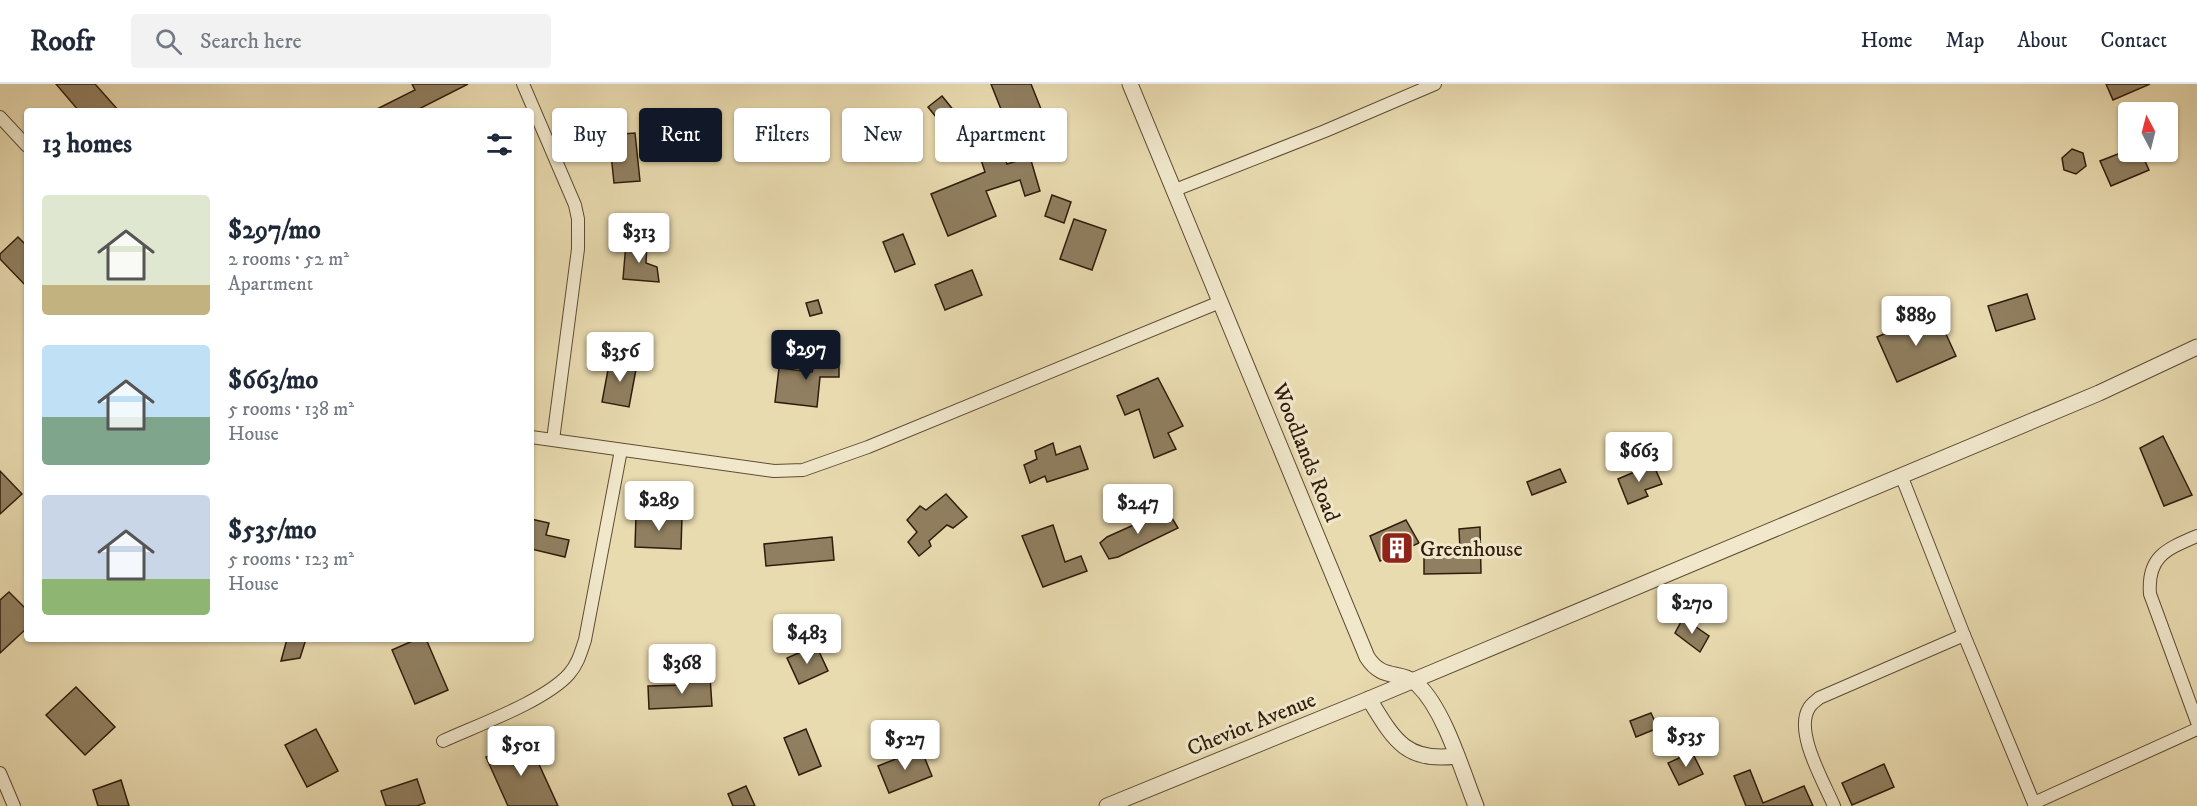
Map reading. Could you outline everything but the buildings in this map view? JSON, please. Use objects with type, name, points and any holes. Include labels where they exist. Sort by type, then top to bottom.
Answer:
[{"type":"street","points":[[523,84],[533,108]]},
{"type":"street","name":"Woodlands Road","points":[[1130,84],[1367,657],[1379,671],[1413,681]]},
{"type":"street","points":[[1175,190],[1325,131],[1435,84]]},
{"type":"street","points":[[534,110],[575,205],[578,219],[578,249],[553,440]]},
{"type":"street","points":[[0,117],[24,143]]},
{"type":"street","points":[[534,437],[774,471],[803,470],[868,447],[1220,302]]},
{"type":"street","name":"Cheviot Avenue","points":[[1107,806],[1413,681],[2099,393],[2197,347]]},
{"type":"street","points":[[443,741],[536,699],[570,673],[580,657],[621,450]]},
{"type":"street","points":[[1901,475],[1964,635],[2035,805],[2197,729]]},
{"type":"street","points":[[2197,536],[2167,549],[2158,557],[2150,573],[2149,583],[2150,594],[2197,722]]},
{"type":"street","points":[[1834,806],[1806,738],[1806,718],[1809,707],[1820,698],[1964,635]]},
{"type":"street","points":[[1413,681],[1424,692],[1441,718],[1476,806]]},
{"type":"street","points":[[1369,699],[1389,732],[1406,746],[1428,758],[1456,756]]},
{"type":"street","points":[[0,773],[3,790],[14,806]]},
{"type":"place","name":"Greenhouse","points":[[1397,548]]}]
